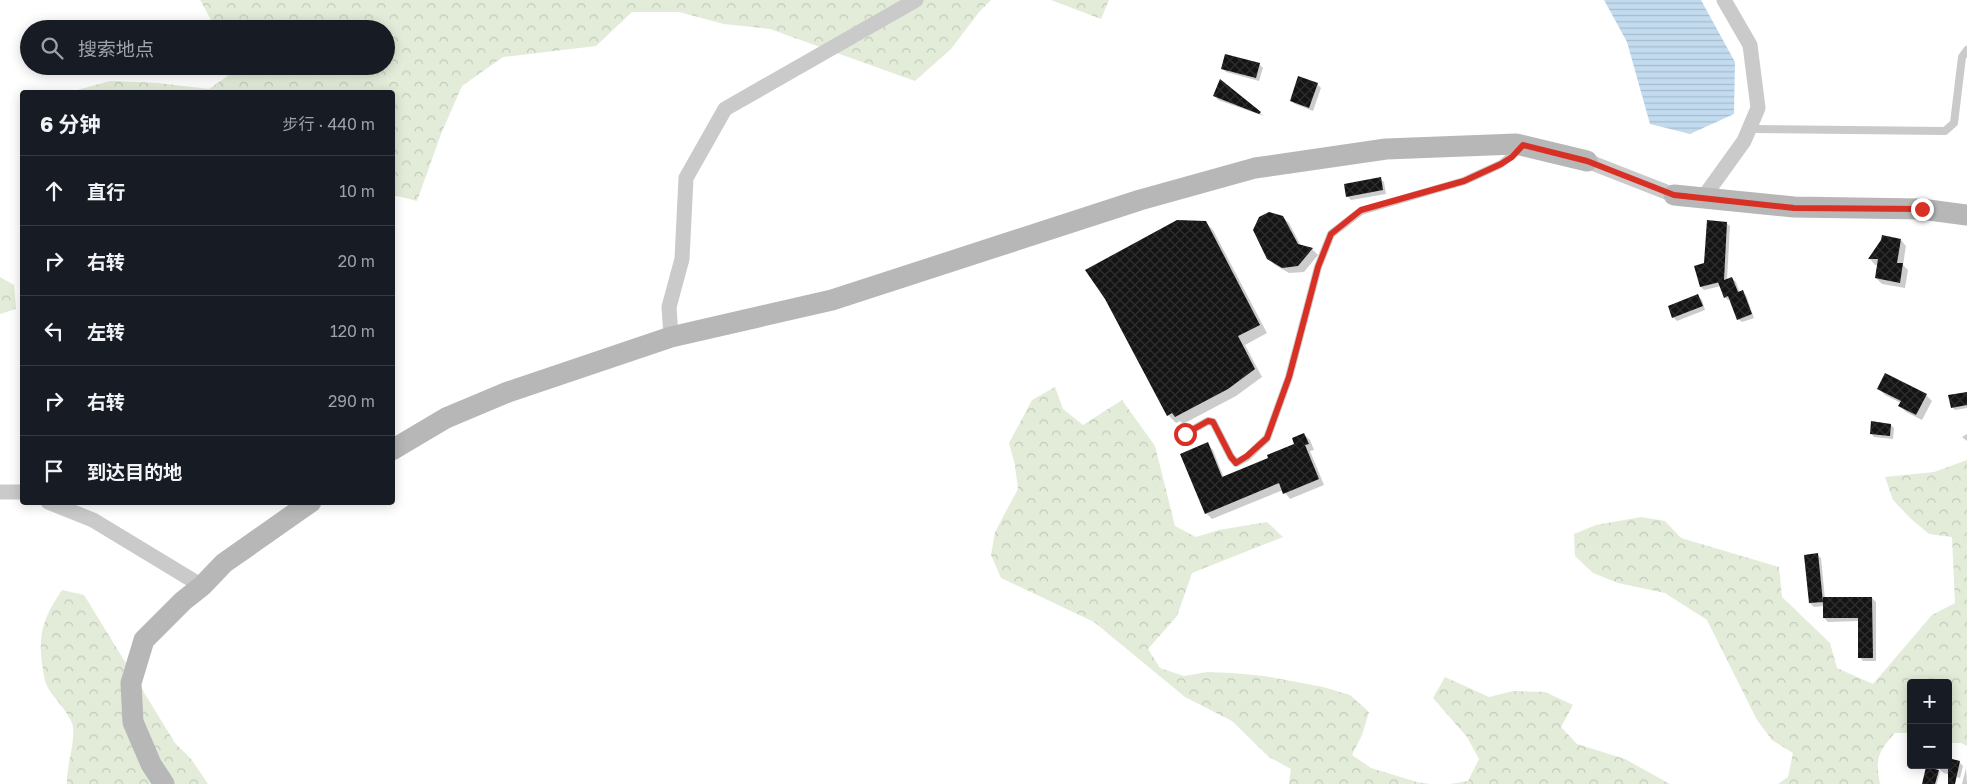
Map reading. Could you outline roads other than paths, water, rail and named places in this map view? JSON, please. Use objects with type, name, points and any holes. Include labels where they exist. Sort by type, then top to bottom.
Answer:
[{"type":"street","points":[[671,337],[669,307],[682,258],[686,178],[725,109],[916,0]]},
{"type":"street","points":[[1703,198],[1744,141],[1758,108],[1750,45],[1724,0]]},
{"type":"street","points":[[395,448],[446,418],[508,392],[671,337],[832,300],[1140,200],[1255,168],[1386,149],[1516,144],[1587,161],[1674,195],[1794,208],[1922,209],[1967,215]]},
{"type":"street","points":[[0,492],[20,492]]},
{"type":"street","points":[[56,505],[93,520],[202,586]]},
{"type":"street","points":[[164,784],[151,764],[133,722],[131,683],[144,640],[224,563],[308,505]]},
{"type":"lane","points":[[1749,129],[1945,131],[1954,123],[1962,57],[1967,50]]},
{"type":"lane","points":[[1185,434],[1208,421],[1213,422],[1236,463],[1267,438],[1289,377],[1318,267],[1331,234],[1361,210],[1464,181],[1501,164],[1512,157],[1523,145]]},
{"type":"water","points":[[1604,0],[1701,0],[1735,62],[1734,114],[1690,134],[1650,124],[1627,42]]}]
